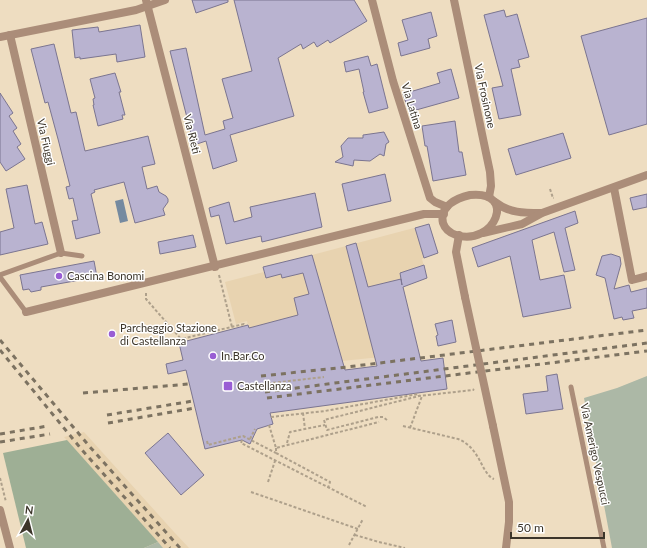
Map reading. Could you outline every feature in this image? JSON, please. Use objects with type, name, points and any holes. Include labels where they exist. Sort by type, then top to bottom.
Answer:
[{"type":"street","points":[[0,37],[132,11],[147,3],[165,0]]},
{"type":"street","name":"Via Latina","points":[[372,0],[396,89],[430,198],[445,210]]},
{"type":"street","name":"Via Frosinone","points":[[454,0],[490,172],[492,200]]},
{"type":"street","name":"Via Rieti","points":[[147,3],[215,266]]},
{"type":"street","name":"Via Fiuggi","points":[[10,35],[61,253]]},
{"type":"street","points":[[542,213],[515,212],[503,208],[492,200],[477,195],[466,196],[453,201],[445,210],[443,220],[445,227],[450,232],[468,237],[522,224],[542,213],[647,175]]},
{"type":"street","points":[[614,188],[632,280],[647,276]]},
{"type":"street","points":[[483,233],[491,226],[496,218],[497,212],[492,200]]},
{"type":"street","points":[[26,312],[445,210]]},
{"type":"street","points":[[459,235],[456,252],[509,502],[509,522],[505,546]]},
{"type":"street","points":[[0,510],[10,548]]},
{"type":"lane","points":[[26,312],[0,276],[61,253],[82,256]]},
{"type":"lane","name":"Via Amerigo Vespucci","points":[[572,388],[604,548]]},
{"type":"path","points":[[550,189],[553,198],[557,196]]},
{"type":"path","points":[[219,275],[232,327]]},
{"type":"path","points":[[149,292],[145,295],[146,299],[182,340],[244,324],[245,326]]},
{"type":"path","points":[[263,384],[324,377]]},
{"type":"path","points":[[387,420],[383,417],[378,417],[327,430],[324,420],[419,396],[473,390],[477,386]]},
{"type":"path","points":[[271,417],[326,411],[418,394],[419,396]]},
{"type":"path","points":[[410,428],[422,396]]},
{"type":"path","points":[[303,413],[305,429]]},
{"type":"path","points":[[276,448],[379,422]]},
{"type":"path","points":[[269,425],[276,448],[276,453]]},
{"type":"path","points":[[287,443],[290,432],[326,425]]},
{"type":"path","points":[[403,426],[458,439],[466,443],[479,457],[489,476],[495,479]]},
{"type":"path","points":[[250,439],[255,429]]},
{"type":"path","points":[[207,441],[208,445],[243,436],[330,482],[328,488]]},
{"type":"path","points":[[242,440],[241,443],[367,508]]},
{"type":"path","points":[[268,482],[275,461]]},
{"type":"path","points":[[251,492],[358,529]]},
{"type":"path","points":[[349,545],[364,519]]},
{"type":"path","points":[[354,535],[405,548]]},
{"type":"shaded area","points":[[429,224],[438,253],[422,259],[427,278],[403,287],[419,353],[342,361],[255,353],[247,321],[236,324],[225,282],[264,272],[266,278],[281,274],[282,278],[297,274],[314,266],[312,255]]},
{"type":"shaded area","points":[[84,432],[189,548],[163,548],[64,437]]},
{"type":"green space","points":[[647,376],[647,548],[612,548],[584,398],[617,388]]},
{"type":"green space","points":[[67,440],[158,542],[144,548],[26,548],[3,453]]},
{"type":"green space","points":[[158,542],[163,548],[144,548]]},
{"type":"water","points":[[123,199],[128,221],[120,223],[115,201]]},
{"type":"building","points":[[192,0],[228,0],[228,2],[196,13]]},
{"type":"building","points":[[234,0],[354,0],[367,21],[330,43],[328,40],[317,47],[314,42],[303,49],[301,44],[278,58],[294,116],[230,135],[237,161],[213,169],[206,141],[194,145],[170,51],[186,48],[205,135],[225,129],[223,121],[233,118],[222,79],[252,71]]},
{"type":"building","points":[[504,10],[506,17],[517,14],[529,57],[518,60],[520,67],[511,69],[521,115],[499,119],[492,88],[503,86],[484,15]]},
{"type":"building","points":[[431,12],[437,36],[428,39],[430,48],[401,56],[398,43],[408,40],[402,20]]},
{"type":"building","points":[[647,18],[647,124],[609,135],[581,36]]},
{"type":"building","points":[[140,25],[145,57],[117,62],[116,54],[80,59],[80,57],[75,58],[72,30],[98,27],[99,32]]},
{"type":"building","points":[[54,44],[71,113],[76,112],[85,151],[148,136],[155,164],[142,167],[147,189],[157,186],[159,192],[168,199],[168,202],[163,209],[165,215],[135,223],[124,182],[94,190],[95,192],[91,194],[100,233],[76,239],[72,221],[78,220],[73,198],[69,199],[66,187],[70,186],[48,102],[45,103],[31,49]]},
{"type":"building","points":[[368,56],[371,66],[377,64],[388,108],[369,113],[359,69],[346,72],[344,62]]},
{"type":"building","points":[[451,69],[459,98],[409,112],[403,94],[440,83],[437,73]]},
{"type":"building","points":[[115,73],[121,92],[119,92],[125,115],[122,115],[123,119],[98,126],[93,105],[93,99],[95,98],[90,79]]},
{"type":"building","points":[[0,93],[13,113],[9,116],[17,128],[13,131],[21,144],[17,147],[25,159],[6,171],[0,162]]},
{"type":"building","points":[[455,121],[459,152],[462,152],[466,175],[433,181],[422,126]]},
{"type":"building","points":[[384,132],[389,142],[386,144],[384,156],[380,154],[370,161],[354,160],[353,166],[335,162],[343,157],[341,146],[348,138],[363,138],[363,135]]},
{"type":"building","points":[[563,133],[571,158],[516,175],[508,149]]},
{"type":"building","points":[[385,174],[391,201],[348,211],[342,184]]},
{"type":"building","points":[[27,185],[35,224],[42,222],[48,244],[0,255],[0,232],[14,228],[6,189]]},
{"type":"building","points":[[315,193],[322,227],[262,242],[261,236],[226,244],[219,215],[211,217],[209,208],[229,202],[234,222],[252,217],[250,207]]},
{"type":"building","points":[[647,194],[647,207],[633,210],[630,198]]},
{"type":"building","points":[[575,211],[578,223],[565,228],[575,270],[564,272],[554,232],[532,240],[540,280],[564,275],[571,308],[523,317],[510,256],[478,267],[472,248]]},
{"type":"building","points":[[429,224],[438,253],[424,258],[415,228]]},
{"type":"building","points":[[193,235],[196,247],[160,254],[158,242]]},
{"type":"building","points":[[356,243],[368,287],[401,279],[400,273],[424,265],[427,278],[403,287],[421,361],[443,358],[447,389],[270,413],[273,424],[257,429],[250,444],[242,440],[205,449],[186,370],[168,374],[166,364],[183,360],[179,343],[248,325],[249,328],[298,315],[294,298],[309,294],[303,273],[282,278],[281,274],[266,278],[263,267],[312,255],[345,370],[377,366],[346,246]]},
{"type":"building","points":[[611,254],[620,257],[621,264],[614,289],[629,285],[631,292],[647,288],[647,308],[632,311],[634,318],[623,320],[622,317],[614,319],[605,278],[596,275],[602,256]]},
{"type":"building","name":"Cascina Bonomi","points":[[94,261],[97,277],[41,287],[41,290],[31,292],[29,289],[23,290],[20,275]]},
{"type":"building","points":[[452,320],[456,342],[438,346],[436,336],[438,335],[435,324]]},
{"type":"building","points":[[557,374],[563,409],[526,414],[523,394],[548,391],[546,376]]},
{"type":"building","points":[[168,433],[204,475],[181,495],[145,453]]},
{"type":"railway","points":[[261,376],[347,367],[647,330]]},
{"type":"railway","points":[[0,340],[90,447],[180,548]]},
{"type":"railway","points":[[265,392],[647,343]]},
{"type":"railway","points":[[0,350],[82,450],[170,548]]},
{"type":"railway","points":[[267,398],[647,351]]},
{"type":"railway","points":[[83,393],[189,384]]},
{"type":"railway","points":[[107,415],[193,401]]},
{"type":"railway","points":[[108,423],[195,408]]},
{"type":"railway","points":[[0,434],[48,426]]},
{"type":"railway","points":[[0,442],[50,434]]},
{"type":"place","name":"Cascina Bonomi","points":[[59,276]]},
{"type":"place","name":"Parcheggio Stazione di Castellanza","points":[[112,334]]},
{"type":"place","name":"In.Bar.Co","points":[[213,356]]},
{"type":"place","name":"Castellanza","points":[[228,386]]}]
